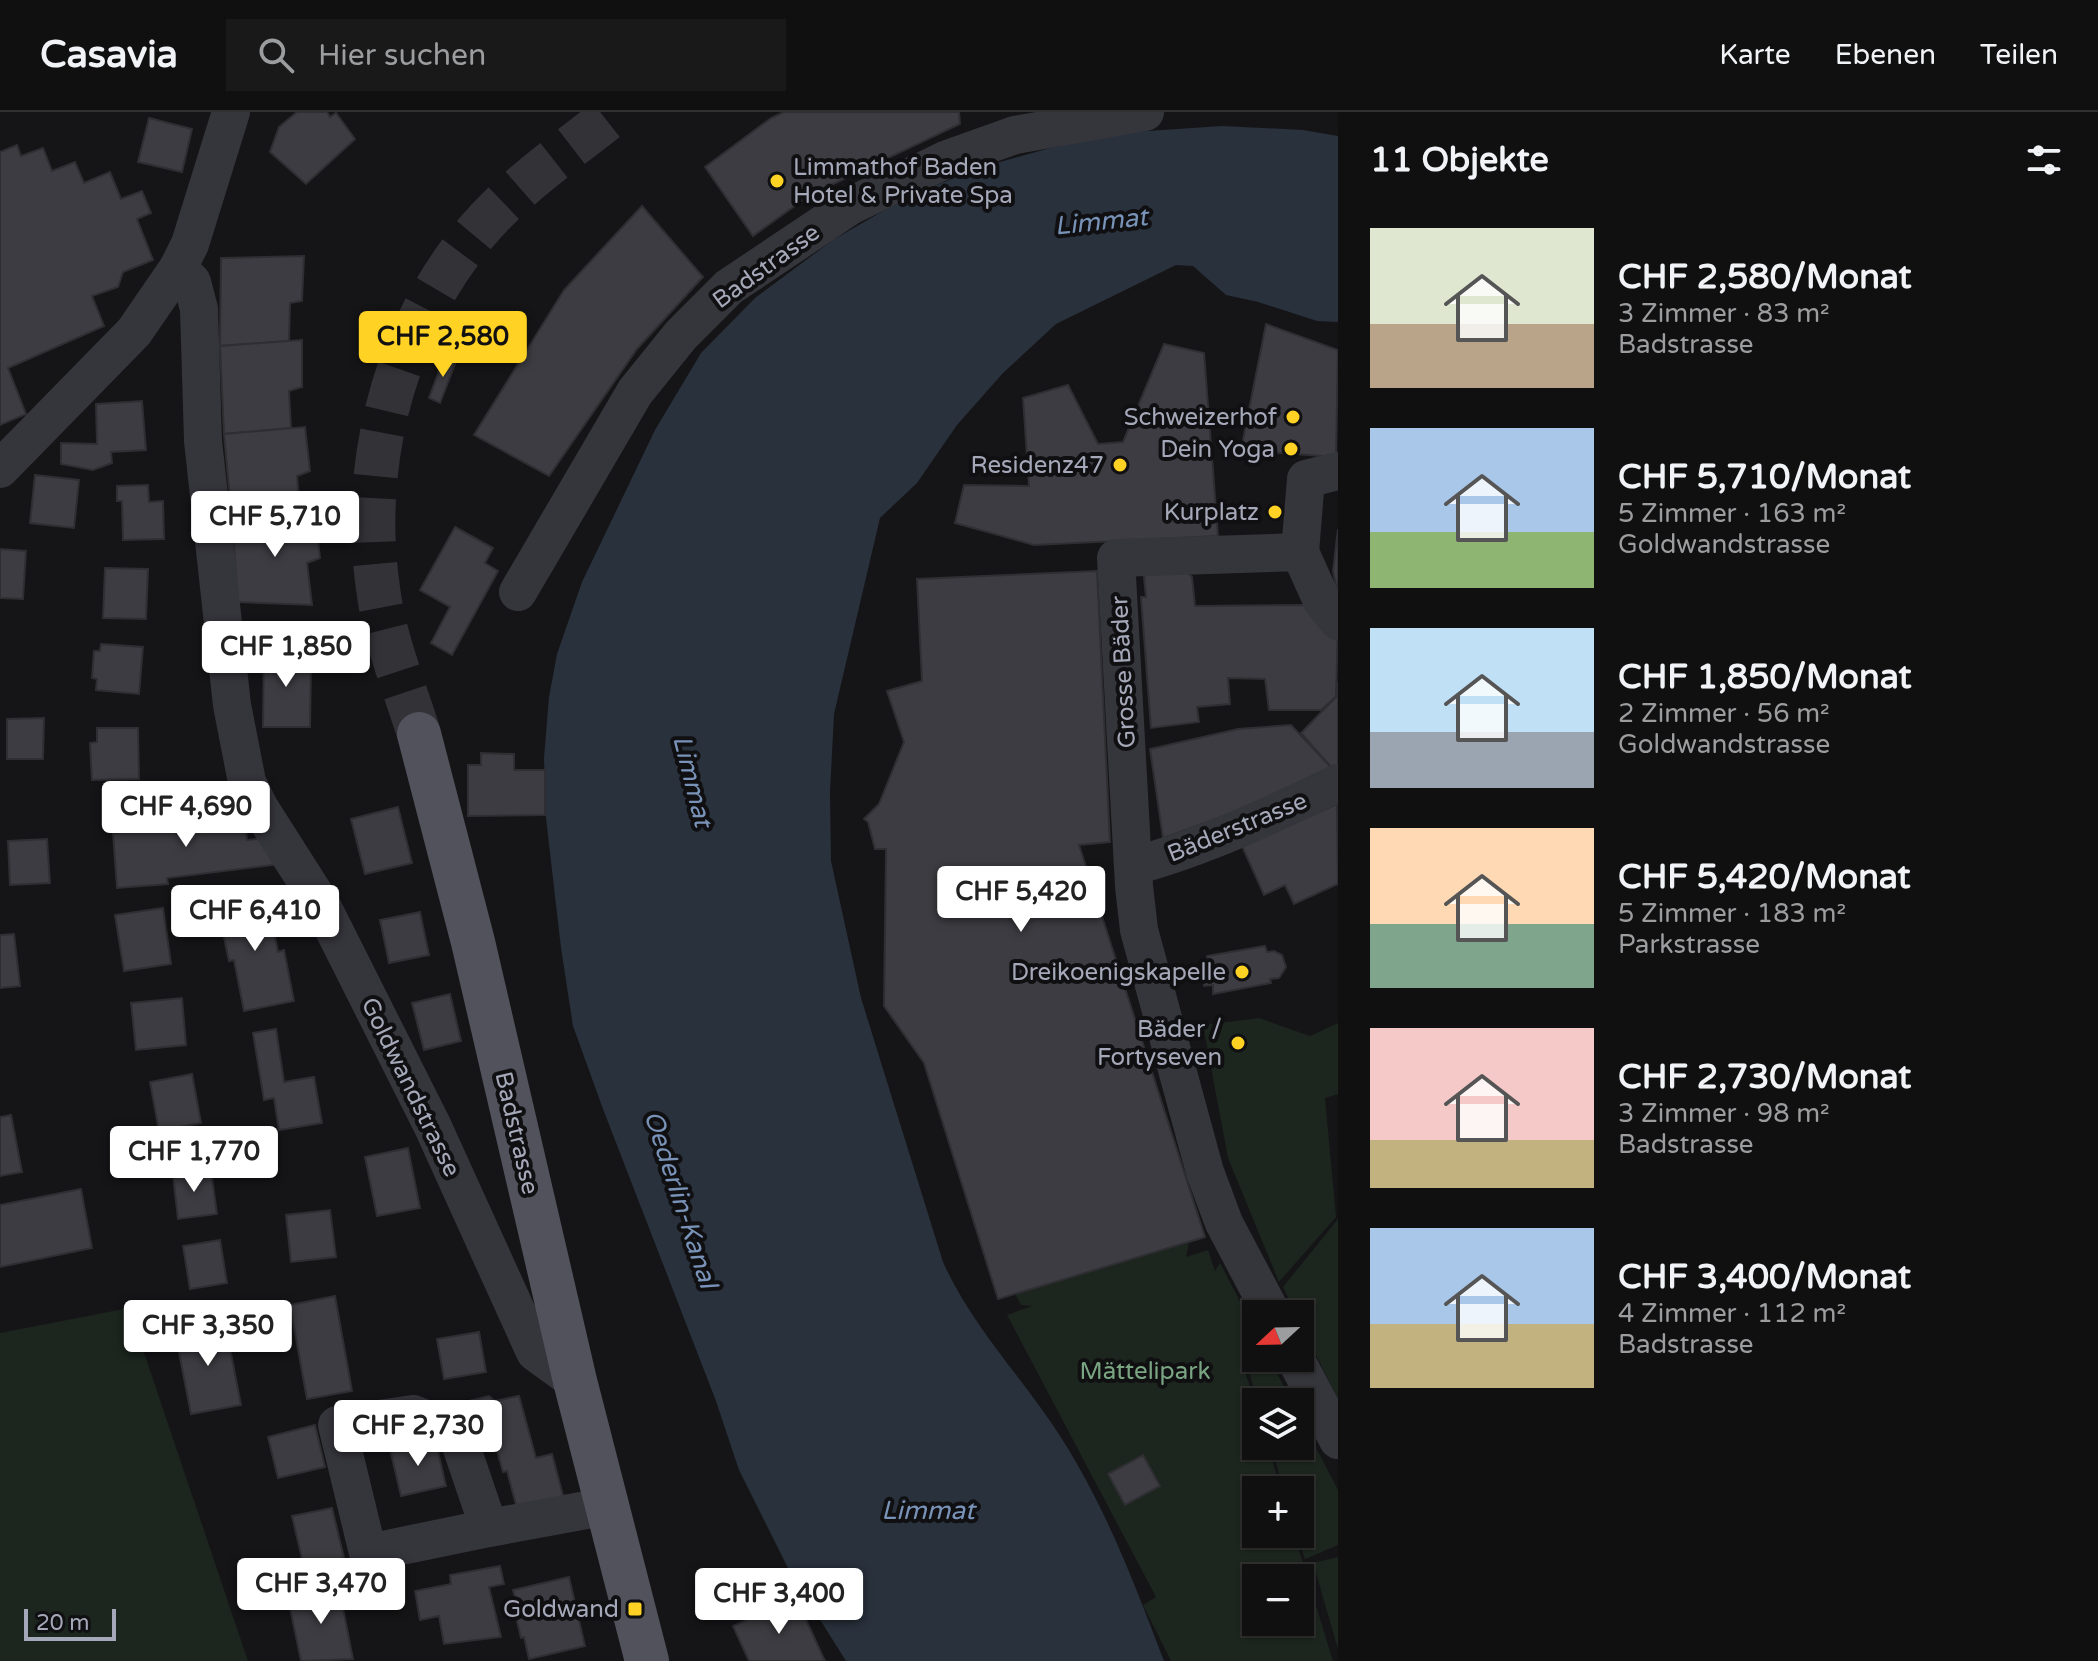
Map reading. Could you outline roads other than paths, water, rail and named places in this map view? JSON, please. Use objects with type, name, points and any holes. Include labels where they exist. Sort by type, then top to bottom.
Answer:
[{"type":"main road","name":"Badstrasse","points":[[422,747],[473,942],[575,1381],[647,1661]]},
{"type":"street","points":[[0,469],[134,332],[178,268],[190,244],[231,112]]},
{"type":"street","name":"Badstrasse","points":[[518,592],[635,392],[681,335],[729,287],[850,206],[945,160],[1015,135],[1145,112]]},
{"type":"street","name":"Goldwandstrasse","points":[[178,268],[192,282],[199,309],[203,441],[232,705],[247,782],[259,807],[322,906],[433,1127],[535,1352],[575,1381]]},
{"type":"street","points":[[1338,471],[1306,479],[1300,552],[1322,601],[1338,621]]},
{"type":"street","name":"Grosse Bäder","points":[[1134,866],[1116,558],[1300,552]]},
{"type":"street","name":"Bäderstrasse","points":[[1134,866],[1164,858],[1219,836],[1338,783]]},
{"type":"street","points":[[1134,866],[1139,930],[1205,1172],[1224,1223],[1265,1300]]},
{"type":"street","points":[[1302,1372],[1338,1440]]},
{"type":"street","points":[[489,1528],[456,1431],[413,1414],[337,1425],[368,1553],[608,1506]]},
{"type":"water","name":"Limmat","points":[[1222,126],[1303,130],[1338,136],[1338,322],[1317,321],[1226,295],[1193,266],[1176,265],[1056,324],[1003,373],[957,425],[917,483],[880,518],[834,714],[830,792],[831,861],[861,998],[943,1262],[968,1309],[1078,1465],[1119,1547],[1164,1661],[846,1661],[790,1572],[739,1470],[716,1401],[573,1026],[546,818],[544,758],[549,697],[557,654],[582,582],[655,430],[701,353],[755,298],[833,240],[883,211],[978,168],[1072,142],[1118,133]]},
{"type":"tunnel","points":[[419,734],[385,625],[378,588],[374,535],[375,482],[383,430],[396,378],[415,329],[440,282],[471,239],[520,188],[616,112]]},
{"type":"place","name":"Limmathof Baden Hotel & Private Spa","points":[[777,181]]},
{"type":"place","name":"Schweizerhof","points":[[1293,417]]},
{"type":"place","name":"Dein Yoga","points":[[1291,449]]},
{"type":"place","name":"Residenz47","points":[[1120,465]]},
{"type":"place","name":"Kurplatz","points":[[1275,512]]},
{"type":"place","name":"Dreikoenigskapelle","points":[[1242,972]]},
{"type":"place","name":"Bäder / Fortyseven","points":[[1238,1043]]},
{"type":"place","name":"Goldwand","points":[[635,1609]]},
{"type":"water label","name":"Oederlin-Kanal","points":[[681,1199]]},
{"type":"park label","name":"Mättelipark","points":[[1145,1371]]}]
